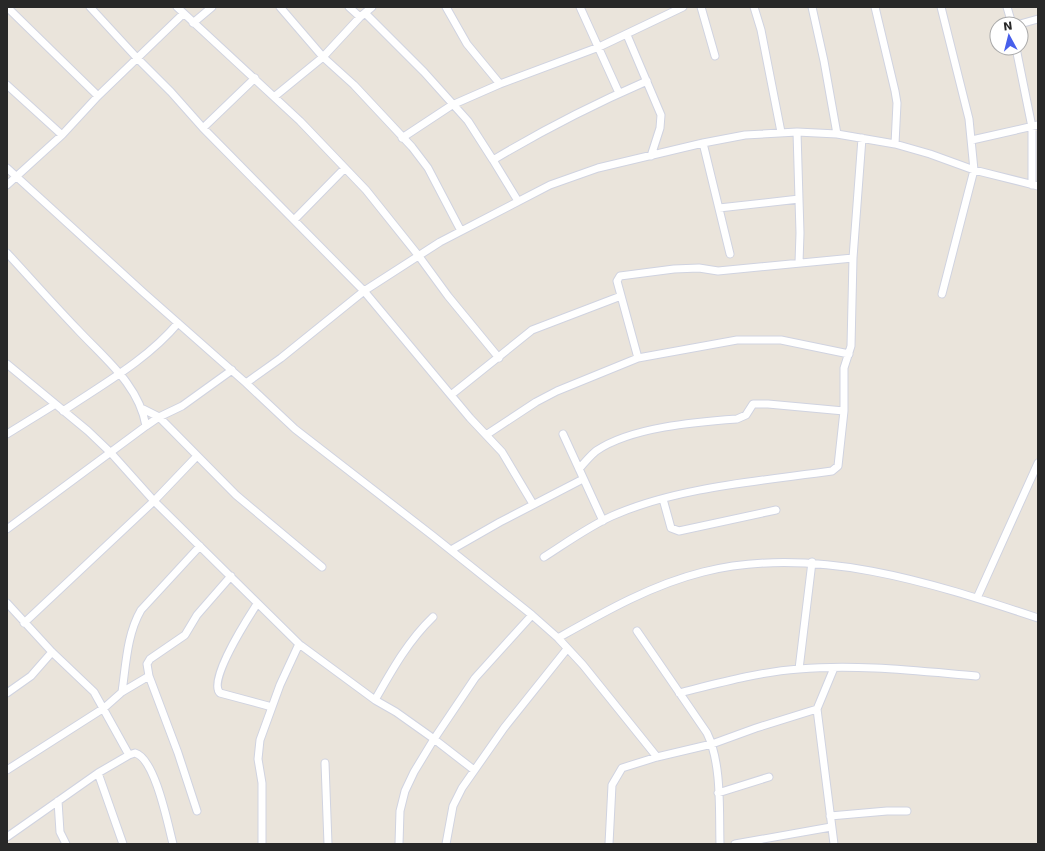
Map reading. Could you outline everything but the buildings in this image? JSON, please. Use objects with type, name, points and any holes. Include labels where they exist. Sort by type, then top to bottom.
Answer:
[{"type":"street","points":[[7,7],[98,96]]},
{"type":"street","points":[[90,7],[203,128],[364,291],[451,395],[502,452],[532,504]]},
{"type":"street","points":[[177,7],[255,78],[366,190],[418,255],[448,296],[499,358]]},
{"type":"street","points":[[194,23],[212,7]]},
{"type":"street","points":[[280,7],[323,57],[354,85],[428,168],[461,231]]},
{"type":"street","points":[[349,7],[363,15],[424,72],[452,105],[468,121],[518,201]]},
{"type":"street","points":[[274,97],[323,57],[372,7]]},
{"type":"street","points":[[446,7],[467,44],[500,84]]},
{"type":"street","points":[[580,7],[619,93]]},
{"type":"street","points":[[402,138],[452,105],[500,84],[599,47],[627,35],[683,7]]},
{"type":"street","points":[[701,7],[715,56]]},
{"type":"street","points":[[754,7],[761,30],[781,132]]},
{"type":"street","points":[[812,7],[838,134]]},
{"type":"street","points":[[875,7],[897,103],[895,144]]},
{"type":"street","points":[[941,7],[969,119],[974,170],[942,294]]},
{"type":"street","points":[[7,185],[62,135],[98,96],[183,14]]},
{"type":"street","points":[[627,35],[661,115],[651,156]]},
{"type":"street","points":[[246,383],[281,358],[364,291],[418,255],[518,201],[573,176],[651,156],[703,143],[745,135],[781,132],[838,134],[895,144],[930,154],[974,170],[1035,185],[1035,126],[1018,56]]},
{"type":"street","points":[[203,128],[255,78]]},
{"type":"street","points":[[493,160],[526,140],[646,81]]},
{"type":"street","points":[[7,85],[62,135]]},
{"type":"street","points":[[972,140],[1035,126]]},
{"type":"street","points":[[797,132],[799,264]]},
{"type":"street","points":[[544,557],[612,516],[663,499],[729,486],[836,469],[838,466],[844,411],[844,368],[849,354],[853,258],[862,138]]},
{"type":"street","points":[[703,143],[730,254]]},
{"type":"street","points":[[7,168],[232,370],[295,429],[451,550],[532,615],[558,638],[583,665],[657,756]]},
{"type":"street","points":[[294,220],[345,168]]},
{"type":"street","points":[[719,208],[799,199]]},
{"type":"street","points":[[7,253],[79,332],[120,373],[143,409],[146,426]]},
{"type":"street","points":[[638,358],[617,281],[618,278],[623,275],[674,269],[699,268],[718,271],[853,258]]},
{"type":"street","points":[[451,395],[532,330],[621,296]]},
{"type":"street","points":[[62,411],[120,373],[160,344],[178,323]]},
{"type":"street","points":[[486,435],[536,402],[557,391],[638,358],[737,340],[781,340],[849,354]]},
{"type":"street","points":[[7,364],[111,453],[154,501],[299,644],[375,700],[396,712],[434,739],[474,770]]},
{"type":"street","points":[[7,529],[146,426],[159,417],[182,406],[232,370]]},
{"type":"street","points":[[579,469],[596,451],[617,441],[662,427],[737,419],[746,415],[754,404],[844,411]]},
{"type":"street","points":[[7,434],[54,405]]},
{"type":"street","points":[[143,409],[159,417],[236,495],[322,567]]},
{"type":"street","points":[[563,434],[603,522]]},
{"type":"street","points":[[24,623],[154,501],[197,456]]},
{"type":"street","points":[[977,598],[1038,462]]},
{"type":"street","points":[[451,550],[532,504],[583,479]]},
{"type":"street","points":[[663,499],[671,528],[679,531],[776,510]]},
{"type":"street","points":[[122,692],[134,622],[142,610],[200,546]]},
{"type":"street","points":[[558,638],[622,602],[702,572],[736,565],[770,562],[812,562],[832,564],[928,584],[1038,618]]},
{"type":"street","points":[[799,669],[812,562]]},
{"type":"street","points":[[197,811],[149,676],[148,662],[185,635],[197,615],[231,576]]},
{"type":"street","points":[[7,603],[52,652],[94,692],[129,755]]},
{"type":"street","points":[[257,604],[232,646],[217,679],[216,686],[220,693],[272,707]]},
{"type":"street","points":[[398,844],[400,811],[405,791],[434,739],[475,678],[532,615]]},
{"type":"street","points":[[375,700],[402,654],[418,632],[433,617]]},
{"type":"street","points":[[637,631],[707,733],[712,744],[718,793],[720,844]]},
{"type":"street","points":[[262,844],[262,783],[258,750],[272,707],[299,644]]},
{"type":"street","points":[[446,844],[453,806],[462,788],[504,728],[567,649]]},
{"type":"street","points":[[7,693],[31,676],[52,652]]},
{"type":"street","points":[[834,668],[817,709],[834,844]]},
{"type":"street","points":[[679,693],[741,677],[799,669],[878,668],[976,676]]},
{"type":"street","points":[[7,770],[104,708],[122,692],[149,676]]},
{"type":"street","points":[[609,844],[612,785],[622,768],[657,756],[712,744],[756,728],[817,709]]},
{"type":"street","points":[[7,837],[98,773],[129,755],[139,754],[152,774],[161,795],[173,844]]},
{"type":"street","points":[[325,763],[328,844]]},
{"type":"street","points":[[98,773],[122,844]]},
{"type":"street","points":[[718,793],[769,777]]},
{"type":"street","points":[[58,801],[60,832],[66,844]]},
{"type":"street","points":[[830,816],[887,811],[907,811]]},
{"type":"street","points":[[735,844],[831,827]]}]
